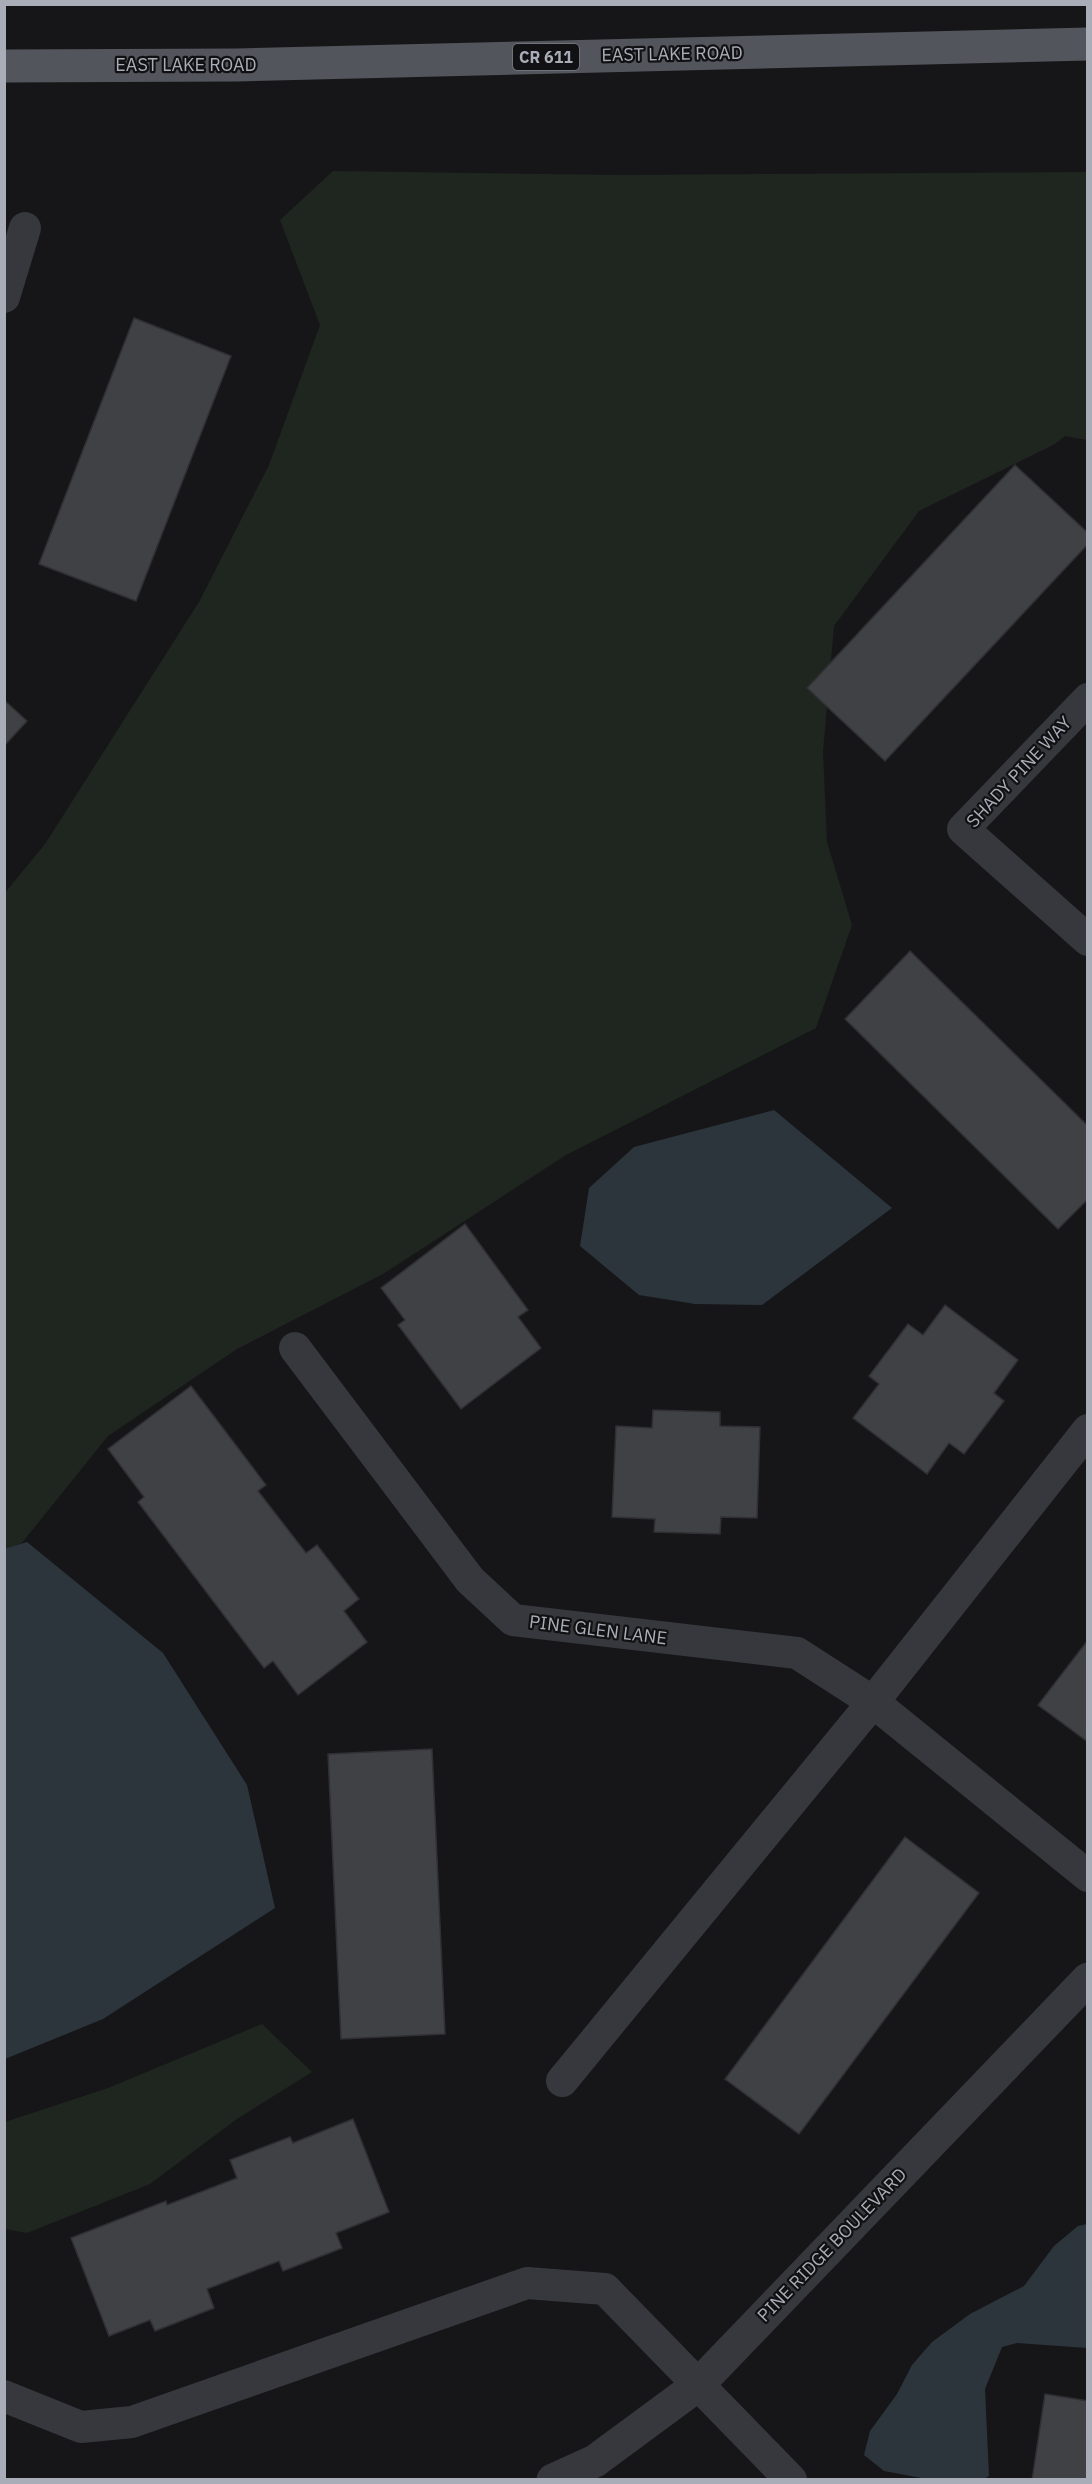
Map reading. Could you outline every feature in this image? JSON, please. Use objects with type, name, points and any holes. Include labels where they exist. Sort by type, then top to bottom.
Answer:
[{"type":"main road","name":"EAST LAKE ROAD","points":[[4,66],[237,65],[1088,44]]},
{"type":"street","points":[[4,297],[25,228]]},
{"type":"street","name":"SHADY PINE WAY","points":[[1088,699],[963,830],[1088,940]]},
{"type":"street","name":"PINE GLEN LANE","points":[[295,1347],[471,1580],[513,1620],[797,1653],[873,1702],[1088,1876]]},
{"type":"street","points":[[562,2081],[873,1702],[1088,1430]]},
{"type":"street","name":"PINE RIDGE BOULEVARD","points":[[553,2480],[595,2461],[698,2385],[1088,1979]]},
{"type":"street","points":[[4,2396],[81,2427],[132,2422],[527,2283],[605,2289],[791,2480]]},
{"type":"shaded area","points":[[333,171],[622,175],[1087,172],[1087,440],[1065,436],[1055,444],[919,511],[834,626],[823,752],[827,842],[852,925],[816,1028],[566,1155],[383,1274],[237,1349],[108,1436],[21,1544],[5,1549],[4,894],[45,844],[199,602],[269,465],[320,325],[280,220]]},
{"type":"shaded area","points":[[774,1110],[892,1208],[762,1305],[695,1304],[639,1295],[580,1246],[589,1188],[634,1147]]},
{"type":"shaded area","points":[[27,1542],[163,1653],[247,1785],[275,1908],[103,2019],[5,2059],[4,1549]]},
{"type":"shaded area","points":[[262,2024],[312,2072],[237,2119],[150,2184],[27,2233],[5,2229],[5,2122],[108,2088]]},
{"type":"shaded area","points":[[1087,2224],[1087,2348],[1017,2343],[1002,2347],[985,2389],[989,2476],[984,2479],[927,2479],[884,2471],[864,2455],[870,2431],[897,2394],[912,2365],[932,2342],[970,2314],[1024,2286],[1054,2246],[1078,2226]]},
{"type":"building","points":[[134,318],[231,356],[136,601],[39,564]]},
{"type":"building","points":[[1015,465],[1088,533],[1088,544],[885,761],[807,688]]},
{"type":"building","points":[[4,700],[27,721],[4,746]]},
{"type":"building","points":[[910,951],[1088,1126],[1088,1199],[1058,1229],[845,1019]]},
{"type":"building","points":[[465,1224],[528,1310],[518,1317],[541,1348],[461,1409],[398,1325],[405,1320],[381,1288]]},
{"type":"building","points":[[945,1305],[1018,1360],[994,1393],[1004,1401],[964,1454],[949,1443],[927,1474],[853,1418],[879,1384],[869,1376],[908,1324],[923,1335]]},
{"type":"building","points":[[191,1386],[266,1485],[258,1491],[306,1553],[317,1545],[359,1599],[344,1611],[367,1642],[298,1695],[273,1661],[264,1668],[138,1502],[144,1497],[108,1449]]},
{"type":"building","points":[[653,1410],[720,1412],[720,1426],[760,1427],[757,1518],[721,1517],[720,1534],[654,1532],[655,1519],[612,1517],[616,1426],[652,1428]]},
{"type":"building","points":[[1088,1640],[1088,1742],[1038,1705]]},
{"type":"building","points":[[432,1749],[445,2034],[341,2039],[328,1754]]},
{"type":"building","points":[[905,1837],[979,1893],[799,2134],[725,2079]]},
{"type":"building","points":[[353,2119],[389,2212],[336,2233],[342,2248],[283,2271],[279,2261],[207,2289],[214,2308],[155,2331],[150,2320],[109,2336],[71,2238],[166,2201],[167,2205],[237,2178],[230,2160],[290,2137],[293,2143]]},
{"type":"building","points":[[1045,2394],[1088,2401],[1088,2480],[1032,2480]]}]
